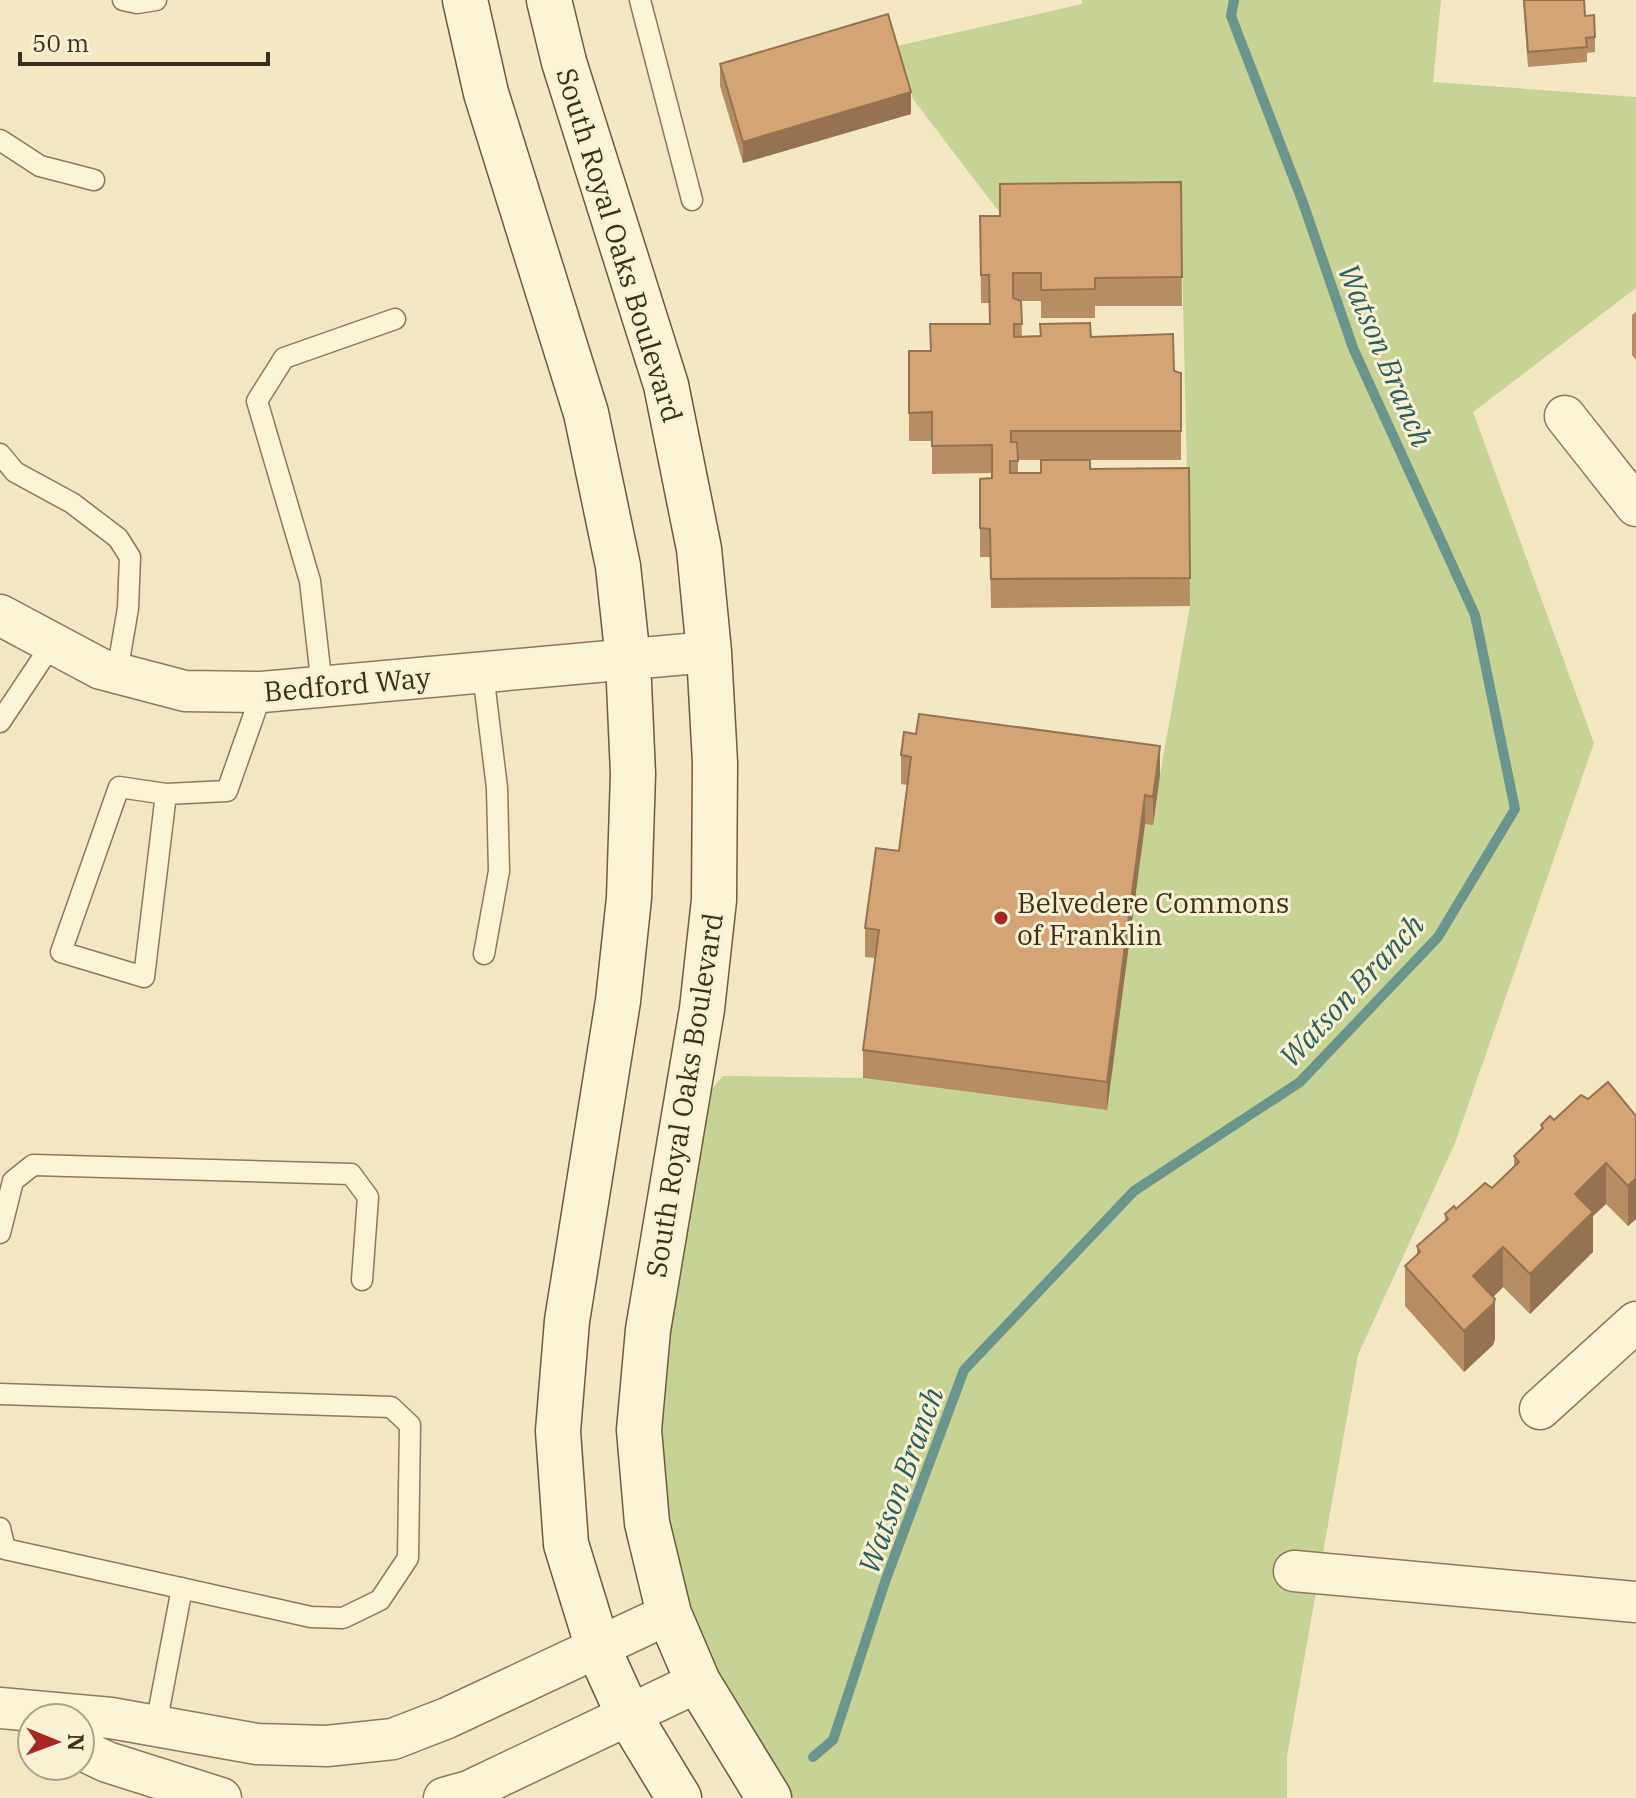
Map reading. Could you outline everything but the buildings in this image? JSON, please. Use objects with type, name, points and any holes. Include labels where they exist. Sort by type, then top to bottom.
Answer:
[{"type":"main road","points":[[465,0],[486,93],[586,413],[618,566],[628,660],[633,774],[629,898],[618,1001],[567,1321],[558,1431],[566,1544],[598,1648],[628,1714],[679,1798]]},
{"type":"main road","name":"South Royal Oaks Boulevard","points":[[549,0],[564,62],[666,385],[699,549],[709,652],[715,763],[714,900],[702,1009],[648,1330],[639,1430],[647,1523],[669,1614],[698,1682],[769,1798]]},
{"type":"street","points":[[1565,416],[1636,506]]},
{"type":"street","name":"Bedford Way","points":[[0,615],[101,669],[185,691],[262,692],[709,652]]},
{"type":"street","points":[[1540,1409],[1636,1322]]},
{"type":"street","points":[[1294,1571],[1636,1602]]},
{"type":"street","points":[[0,1709],[111,1718],[257,1744],[327,1746],[393,1739],[447,1718],[669,1614]]},
{"type":"street","points":[[444,1798],[469,1791],[698,1682]]},
{"type":"street","points":[[96,1757],[221,1798]]},
{"type":"lane","points":[[123,0],[137,3],[156,0]]},
{"type":"lane","points":[[640,0],[692,200]]},
{"type":"lane","points":[[0,140],[40,166],[94,180]]},
{"type":"lane","points":[[322,687],[310,581],[257,401],[284,358],[395,319]]},
{"type":"lane","points":[[0,454],[15,472],[72,503],[118,538],[130,557],[128,608],[117,673]]},
{"type":"lane","points":[[0,722],[52,644]]},
{"type":"lane","points":[[483,673],[497,788],[499,871],[484,954]]},
{"type":"lane","points":[[166,794],[144,977],[61,952],[119,787],[166,794],[227,791],[262,692]]},
{"type":"lane","points":[[0,1233],[13,1181],[33,1165],[351,1174],[368,1197],[362,1280]]},
{"type":"lane","points":[[0,1394],[391,1407],[410,1425],[408,1558],[380,1600],[343,1618],[311,1617],[5,1549],[0,1528]]},
{"type":"lane","points":[[156,1725],[182,1588]]},
{"type":"green space","points":[[1082,0],[1441,0],[1433,82],[1636,97],[1636,288],[1473,412],[1594,743],[1455,1143],[1358,1355],[1287,1756],[1287,1798],[769,1798],[647,1523],[682,1125],[723,1076],[863,1078],[1107,1110],[1145,824],[1160,775],[1190,606],[1181,212],[1000,213],[913,99],[897,46],[1082,4]]},
{"type":"waterway","name":"Watson Branch","points":[[813,1757],[833,1740],[886,1579],[964,1370],[1134,1191],[1300,1082],[1438,937],[1515,809],[1475,615],[1353,348],[1302,200],[1231,16],[1234,0]]},
{"type":"place","name":"Belvedere Commons of Franklin","points":[[1001,918]]}]
